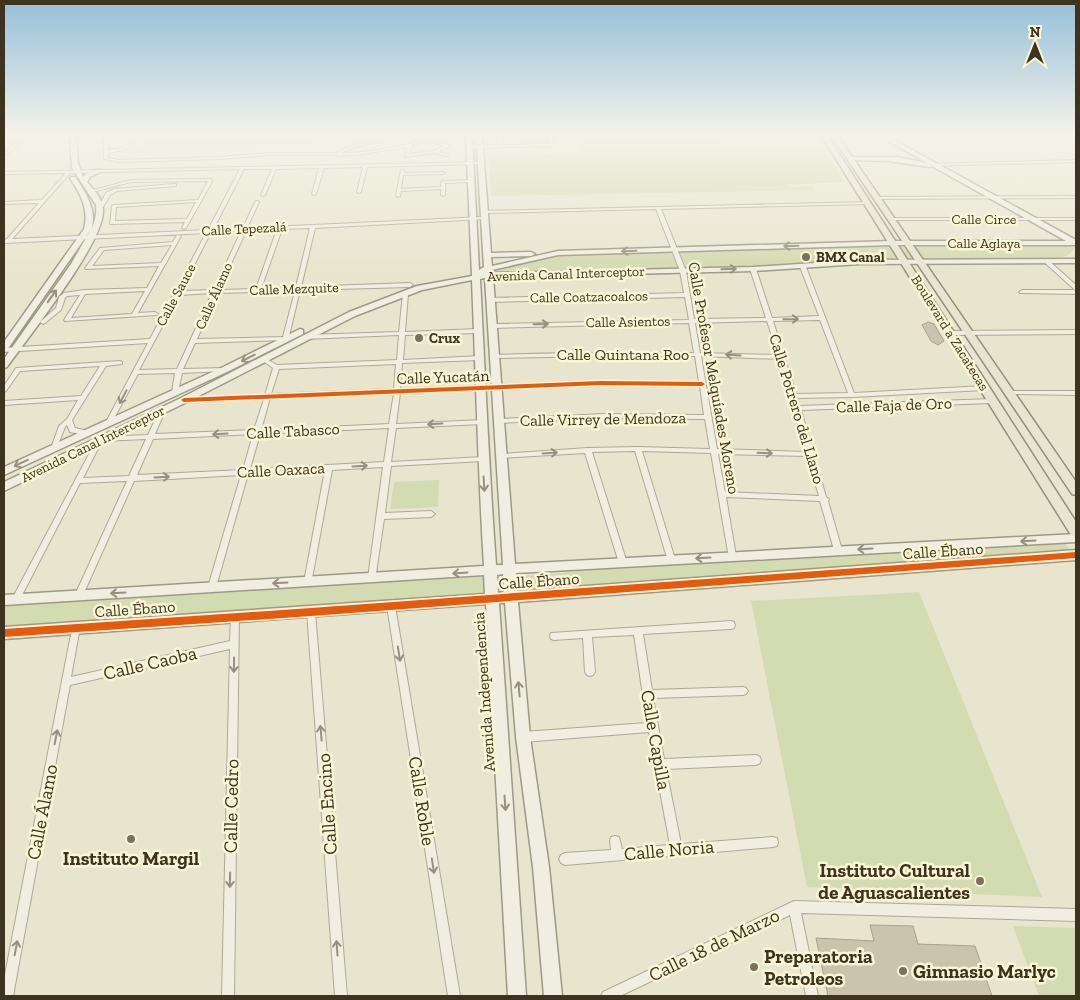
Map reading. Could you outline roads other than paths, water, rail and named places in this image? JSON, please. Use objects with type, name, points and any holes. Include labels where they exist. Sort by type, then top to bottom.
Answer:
[{"type":"main road","points":[[4,349],[83,237],[90,221],[90,210],[87,199],[78,182]]},
{"type":"main road","points":[[4,364],[93,236],[100,220],[100,208],[92,190],[84,182]]},
{"type":"main road","name":"Avenida Independencia","points":[[471,182],[473,218],[482,274],[490,300],[493,326],[508,570],[523,737],[541,867],[553,996]]},
{"type":"main road","name":"Avenida Independencia","points":[[481,182],[486,255],[482,274],[478,331],[483,459],[517,996]]},
{"type":"main road","name":"Boulevard a Zacatecas","points":[[854,182],[1076,532]]},
{"type":"main road","name":"Boulevard a Zacatecas","points":[[866,182],[1076,491]]},
{"type":"main road","points":[[962,182],[1076,245]]},
{"type":"main road","points":[[965,182],[991,198]]},
{"type":"main road","points":[[1029,219],[1066,243],[1076,245]]},
{"type":"main road","name":"Calle Aglaya","points":[[892,243],[1066,243]]},
{"type":"main road","name":"Avenida Canal Interceptor","points":[[4,486],[162,411],[352,314],[420,288],[482,274],[558,253],[892,243]]},
{"type":"main road","points":[[486,255],[558,253]]},
{"type":"main road","points":[[1049,261],[1076,255]]},
{"type":"main road","name":"Calle Aglaya","points":[[904,261],[1076,261]]},
{"type":"main road","name":"Avenida Canal Interceptor","points":[[4,471],[224,370],[346,309],[410,284],[482,274],[753,269],[904,261]]},
{"type":"main road","points":[[198,393],[193,392],[194,389],[224,370]]},
{"type":"main road","points":[[128,427],[178,397],[175,392]]},
{"type":"main road","name":"Calle Ébano","points":[[10,599],[671,559],[1076,538]]},
{"type":"main road","name":"Calle Ébano","points":[[4,633],[492,599],[1076,555]]},
{"type":"street","points":[[4,246],[6,241],[63,182]]},
{"type":"street","points":[[92,190],[102,190],[127,182],[136,182]]},
{"type":"street","points":[[126,188],[127,182]]},
{"type":"street","points":[[184,228],[209,182]]},
{"type":"street","name":"Calle Sauce","points":[[110,422],[236,182]]},
{"type":"street","points":[[263,195],[269,182]]},
{"type":"street","points":[[314,194],[318,182]]},
{"type":"street","points":[[359,192],[361,182]]},
{"type":"street","points":[[398,196],[400,182]]},
{"type":"street","points":[[443,195],[443,182],[448,182]]},
{"type":"street","points":[[100,208],[109,193],[126,188],[207,184]]},
{"type":"street","points":[[399,190],[443,188]]},
{"type":"street","points":[[877,198],[1076,197]]},
{"type":"street","points":[[4,203],[44,201]]},
{"type":"street","points":[[188,220],[112,223],[114,206],[198,201]]},
{"type":"street","name":"Calle Álamo","points":[[175,392],[175,380],[257,202]]},
{"type":"street","name":"Calle Tepezalá","points":[[6,241],[473,218],[484,215],[658,208],[868,203]]},
{"type":"street","name":"Calle Profesor Melquíades Moreno","points":[[658,208],[683,271],[732,556]]},
{"type":"street","name":"Calle Circe","points":[[891,219],[1076,219]]},
{"type":"street","points":[[193,342],[286,339],[313,226]]},
{"type":"street","points":[[258,290],[280,227]]},
{"type":"street","points":[[134,315],[179,236]]},
{"type":"street","points":[[164,264],[88,268],[102,249],[175,244]]},
{"type":"street","points":[[1049,261],[1076,288]]},
{"type":"street","points":[[803,267],[852,395]]},
{"type":"street","name":"Calle Potrero del Llano","points":[[753,269],[782,358],[838,550]]},
{"type":"street","name":"Calle Mezquite","points":[[178,293],[410,284]]},
{"type":"street","points":[[28,330],[60,313],[67,298],[74,293],[149,289]]},
{"type":"street","points":[[84,292],[67,320],[155,314]]},
{"type":"street","points":[[1022,292],[1076,292]]},
{"type":"street","points":[[372,578],[397,392],[405,294]]},
{"type":"street","name":"Calle Coatzacoalcos","points":[[490,300],[687,295]]},
{"type":"street","name":"Calle Asientos","points":[[493,326],[822,318]]},
{"type":"street","points":[[305,337],[478,331]]},
{"type":"street","points":[[950,333],[1076,332]]},
{"type":"street","points":[[4,349],[152,341]]},
{"type":"street","name":"Calle Quintana Roo","points":[[494,356],[697,353],[782,358]]},
{"type":"street","points":[[265,360],[276,367],[480,358]]},
{"type":"street","points":[[4,390],[18,369],[120,363]]},
{"type":"street","points":[[54,448],[62,426],[69,420],[104,364]]},
{"type":"street","points":[[212,588],[276,367]]},
{"type":"street","points":[[136,372],[224,370]]},
{"type":"street","name":"Calle Yucatán","points":[[184,400],[497,389],[600,383],[702,384]]},
{"type":"street","name":"Calle Faja de Oro","points":[[793,396],[984,388]]},
{"type":"street","points":[[1011,393],[1076,393]]},
{"type":"street","points":[[4,403],[83,398]]},
{"type":"street","name":"Calle Faja de Oro","points":[[796,408],[992,401]]},
{"type":"street","points":[[79,595],[162,411]]},
{"type":"street","name":"Calle Virrey de Mendoza","points":[[499,421],[605,416],[708,417]]},
{"type":"street","points":[[69,420],[72,430],[86,433]]},
{"type":"street","name":"Calle Tabasco","points":[[101,440],[483,422]]},
{"type":"street","points":[[10,599],[101,440]]},
{"type":"street","points":[[501,456],[588,450],[638,449],[809,454]]},
{"type":"street","points":[[638,449],[671,559]]},
{"type":"street","points":[[588,450],[623,563]]},
{"type":"street","name":"Calle Oaxaca","points":[[79,481],[483,459]]},
{"type":"street","points":[[308,582],[329,468]]},
{"type":"street","points":[[721,494],[824,499]]},
{"type":"street","points":[[380,516],[431,514]]},
{"type":"street","name":"Calle Roble","points":[[391,606],[454,996]]},
{"type":"street","name":"Calle Encino","points":[[311,612],[341,996]]},
{"type":"street","name":"Calle Cedro","points":[[228,996],[235,616]]},
{"type":"street","points":[[554,636],[731,625]]},
{"type":"street","name":"Calle Álamo","points":[[6,996],[76,627]]},
{"type":"street","name":"Calle Capilla","points":[[638,631],[652,727],[676,849]]},
{"type":"street","points":[[587,634],[590,672]]},
{"type":"street","name":"Calle Caoba","points":[[66,682],[234,644]]},
{"type":"street","points":[[648,694],[744,691]]},
{"type":"street","points":[[523,737],[652,727]]},
{"type":"street","points":[[660,764],[756,760]]},
{"type":"street","points":[[615,841],[617,855]]},
{"type":"street","name":"Calle Noria","points":[[565,859],[773,842]]},
{"type":"street","points":[[812,996],[794,907],[1076,915]]},
{"type":"street","name":"Calle 18 de Marzo","points":[[607,996],[794,907]]},
{"type":"place","name":"BMX Canal","points":[[806,257]]},
{"type":"place","name":"Crux","points":[[419,338]]},
{"type":"place","name":"Instituto Margil","points":[[131,839]]},
{"type":"place","name":"Instituto Cultural de Aguascalientes","points":[[980,881]]},
{"type":"place","name":"Preparatoria Petroleos","points":[[754,967]]},
{"type":"place","name":"Gimnasio Marlyc","points":[[903,971]]}]
